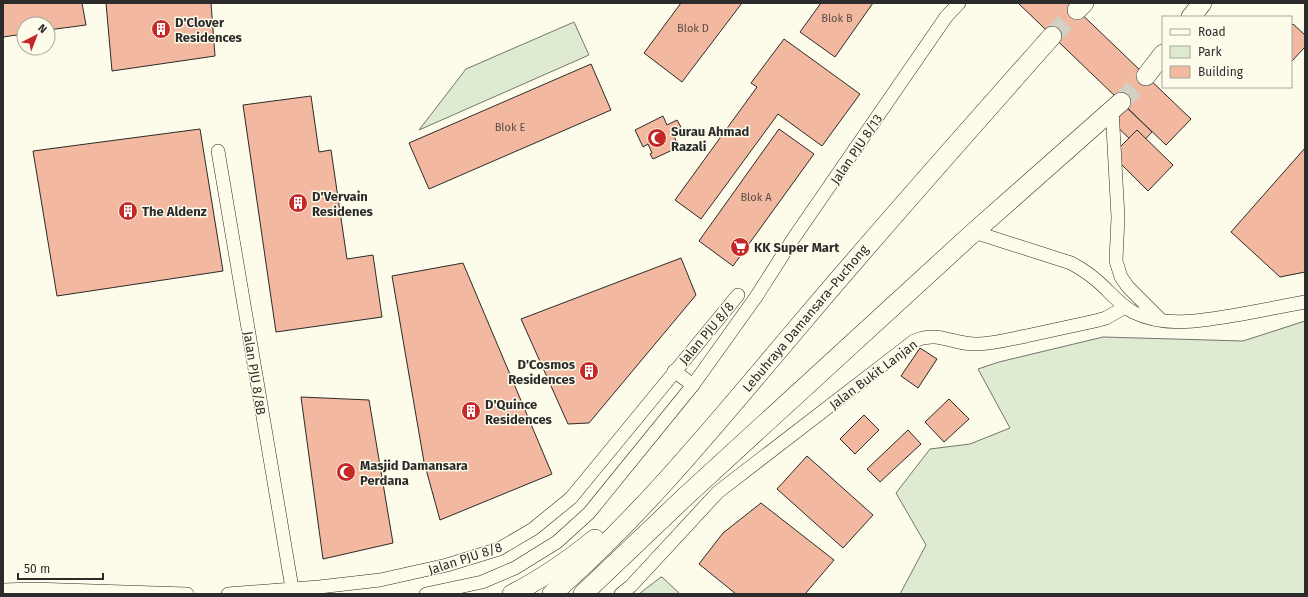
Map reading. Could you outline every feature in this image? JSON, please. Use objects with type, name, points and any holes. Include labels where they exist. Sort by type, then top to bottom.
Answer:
[{"type":"highway","points":[[1192,16],[1202,3]]},
{"type":"highway","name":"Lebuhraya Damansara–Puchong","points":[[552,594],[576,573],[670,477],[877,233],[1052,36]]},
{"type":"highway","points":[[1146,76],[1162,55]]},
{"type":"highway","points":[[583,594],[693,490],[974,232],[1116,106]]},
{"type":"highway","points":[[512,594],[570,559],[670,477]]},
{"type":"street","name":"Jalan PJU 8/13","points":[[714,356],[756,297],[793,239],[942,23],[959,3]]},
{"type":"street","points":[[1116,106],[1118,217],[1116,260],[1128,288],[1162,320]]},
{"type":"street","name":"Jalan PJU 8/8B","points":[[218,151],[292,592]]},
{"type":"street","points":[[974,232],[1071,263],[1084,270],[1125,307],[1144,316],[1162,320],[1172,322],[1203,321],[1305,302]]},
{"type":"street","name":"Jalan PJU 8/8","points":[[228,594],[292,592],[401,576],[499,550],[533,529],[571,498],[738,295],[732,312]]},
{"type":"street","points":[[711,326],[756,297]]},
{"type":"street","name":"Jalan Bukit Lanjan","points":[[621,594],[718,492],[914,341],[922,337],[932,336],[977,344],[1009,340],[1106,318],[1125,307]]},
{"type":"street","points":[[714,356],[729,327],[732,312]]},
{"type":"street","name":"Jalan PJU 8/8","points":[[426,594],[482,582],[515,568],[557,542],[589,513],[693,385],[714,356]]},
{"type":"street","points":[[674,371],[693,385]]},
{"type":"street","points":[[3,590],[32,589],[187,594]]},
{"type":"green space","points":[[574,22],[589,55],[419,130],[466,69]]},
{"type":"green space","points":[[1305,321],[1305,594],[900,594],[926,545],[896,493],[930,449],[970,444],[1010,428],[978,369],[999,362],[1103,337],[1243,341]]},
{"type":"green space","points":[[661,577],[680,594],[639,594]]},
{"type":"building","points":[[3,3],[82,3],[86,25],[56,29],[56,16],[16,16],[16,35],[3,37]]},
{"type":"building","name":"D'Clover Residences","points":[[106,3],[211,3],[215,56],[112,71]]},
{"type":"building","points":[[681,3],[742,3],[682,82],[644,53]]},
{"type":"building","points":[[821,3],[873,3],[835,57],[800,32]]},
{"type":"building","points":[[1018,3],[1070,3],[1191,119],[1166,145]]},
{"type":"building","points":[[1293,24],[1305,35],[1305,47],[1292,61]]},
{"type":"building","points":[[784,39],[860,94],[822,146],[778,114],[701,219],[675,200],[757,87],[751,83]]},
{"type":"building","points":[[591,64],[611,110],[429,189],[409,143]]},
{"type":"building","name":"D'Vervain Residenes","points":[[311,96],[319,152],[331,150],[347,259],[373,255],[382,317],[276,332],[243,105]]},
{"type":"building","points":[[1122,103],[1152,132],[1138,147],[1107,117]]},
{"type":"building","name":"Surau Ahmad Razali","points":[[663,116],[667,125],[677,120],[681,127],[672,132],[679,147],[653,159],[650,154],[652,153],[648,144],[643,147],[635,130]]},
{"type":"building","name":"The Aldenz","points":[[200,129],[223,271],[57,296],[33,151]]},
{"type":"building","points":[[779,129],[814,154],[733,266],[699,241]]},
{"type":"building","points":[[1137,130],[1173,165],[1148,191],[1112,155]]},
{"type":"building","points":[[1305,148],[1305,272],[1280,277],[1231,232]]},
{"type":"building","name":"D'Cosmos Residences","points":[[681,258],[696,295],[589,423],[568,424],[521,319]]},
{"type":"building","name":"D'Quince Residences","points":[[463,263],[552,474],[440,520],[424,462],[392,276]]},
{"type":"building","points":[[920,348],[937,359],[918,388],[901,376]]},
{"type":"building","name":"Masjid Damansara Perdana","points":[[301,397],[369,400],[393,543],[323,559]]},
{"type":"building","points":[[949,399],[969,419],[944,442],[925,422]]},
{"type":"building","points":[[864,415],[879,430],[855,454],[840,439]]},
{"type":"building","points":[[908,430],[921,444],[880,482],[867,469]]},
{"type":"building","points":[[807,456],[873,515],[843,548],[777,489]]},
{"type":"building","points":[[761,503],[834,560],[805,594],[736,594],[699,564],[723,533]]},
{"type":"tunnel","points":[[1052,36],[1077,10]]},
{"type":"tunnel","points":[[1121,102],[1146,76]]},
{"type":"place","name":"D'Clover Residences","points":[[161,29]]},
{"type":"place","name":"Surau Ahmad Razali","points":[[657,138]]},
{"type":"place","name":"D'Vervain Residenes","points":[[298,203]]},
{"type":"place","name":"The Aldenz","points":[[128,211]]},
{"type":"place","name":"KK Super Mart","points":[[740,247]]},
{"type":"place","name":"D'Cosmos Residences","points":[[589,371]]},
{"type":"place","name":"D'Quince Residences","points":[[471,411]]},
{"type":"place","name":"Masjid Damansara Perdana","points":[[346,472]]}]
